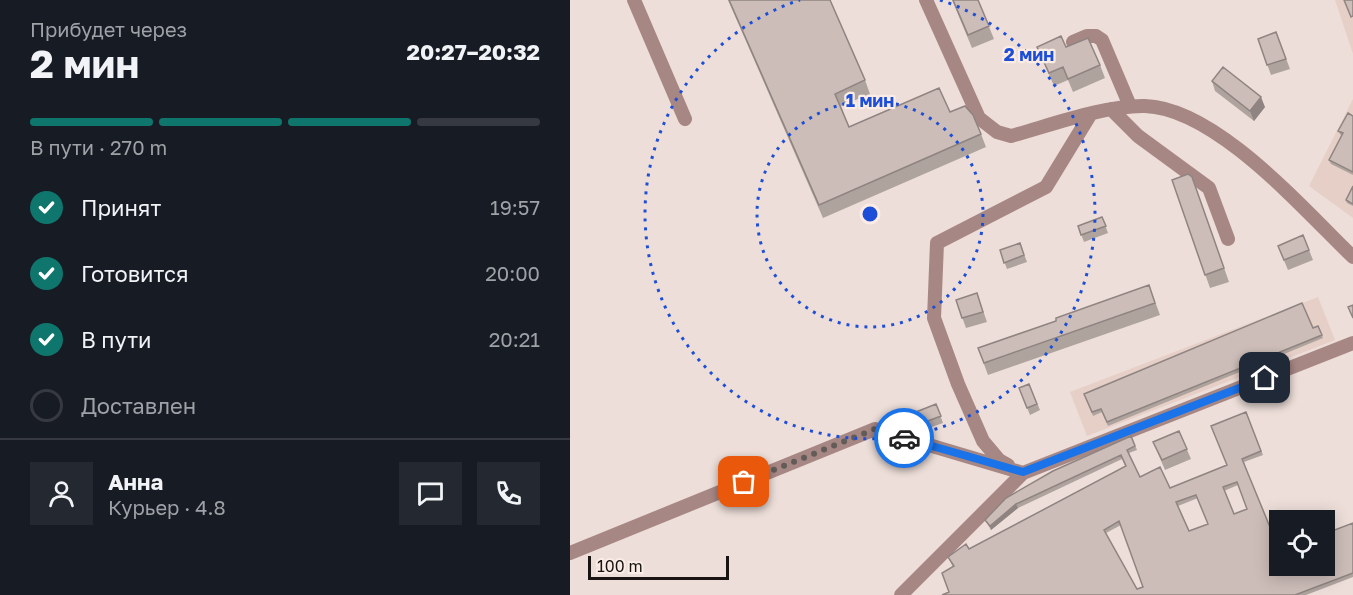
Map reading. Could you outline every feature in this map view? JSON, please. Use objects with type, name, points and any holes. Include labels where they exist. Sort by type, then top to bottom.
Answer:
[{"type":"street","points":[[634,0],[684,119]]},
{"type":"street","points":[[926,0],[979,118],[997,132],[1011,136],[1130,106],[1164,108],[1193,120],[1247,154],[1353,257]]},
{"type":"street","points":[[1073,42],[1087,36],[1096,36],[1102,40],[1130,106]]},
{"type":"street","points":[[1111,109],[1138,136],[1209,188],[1228,239]]},
{"type":"street","points":[[1023,472],[999,460],[983,441],[958,384],[934,318],[937,243],[1046,187],[1090,115]]},
{"type":"street","points":[[901,595],[1023,472],[1353,343]]},
{"type":"street","points":[[570,553],[875,429],[1023,472]]},
{"type":"shaded area","points":[[1335,0],[1353,0],[1353,54]]},
{"type":"shaded area","points":[[1353,99],[1353,218],[1309,186]]},
{"type":"shaded area","points":[[1318,297],[1335,340],[1087,436],[1070,392]]},
{"type":"building","points":[[729,0],[830,0],[865,80],[835,94],[849,127],[939,88],[950,112],[965,106],[973,115],[981,134],[819,205]]},
{"type":"building","points":[[953,0],[978,0],[989,26],[968,35]]},
{"type":"building","points":[[1344,0],[1353,0],[1353,16],[1351,17]]},
{"type":"building","points":[[1276,32],[1286,59],[1267,65],[1258,39]]},
{"type":"building","points":[[1061,36],[1066,47],[1088,38],[1100,65],[1068,79],[1063,67],[1049,73],[1037,47]]},
{"type":"building","points":[[1223,67],[1261,97],[1250,111],[1212,81]]},
{"type":"building","points":[[1348,113],[1353,116],[1353,172],[1329,160],[1343,133],[1338,131]]},
{"type":"building","points":[[1188,174],[1192,177],[1224,268],[1205,275],[1172,180]]},
{"type":"building","points":[[1353,186],[1353,204],[1346,200]]},
{"type":"building","points":[[1102,217],[1106,226],[1081,235],[1078,226]]},
{"type":"building","points":[[1303,235],[1309,250],[1284,260],[1278,246]]},
{"type":"building","points":[[1020,243],[1024,255],[1004,263],[1000,250]]},
{"type":"building","points":[[1149,285],[1155,303],[984,363],[978,348]]},
{"type":"building","points":[[977,293],[983,312],[962,318],[956,300]]},
{"type":"building","points":[[1302,303],[1313,328],[1318,326],[1322,335],[1107,422],[1101,409],[1092,412],[1084,394]]},
{"type":"building","points":[[1353,305],[1353,318],[1348,307]]},
{"type":"building","points":[[1029,384],[1037,404],[1027,408],[1019,388]]},
{"type":"building","points":[[936,404],[941,416],[920,424],[916,412]]},
{"type":"building","points":[[1246,412],[1261,451],[1242,459],[1269,525],[1269,576],[1335,576],[1335,530],[1353,523],[1353,573],[1295,595],[942,595],[949,592],[942,573],[954,566],[948,557],[966,544],[969,549],[1126,466],[1121,455],[1016,504],[990,526],[985,520],[1006,498],[1053,471],[1131,436],[1135,446],[1127,450],[1140,477],[1160,467],[1170,488],[1227,465],[1211,426]],"holes":[[[1237,482],[1247,509],[1234,514],[1223,487]],[[1196,495],[1208,524],[1189,531],[1176,502]],[[1119,521],[1143,587],[1137,589],[1104,530]]]},
{"type":"building","points":[[1179,431],[1187,449],[1162,460],[1153,442]]},
{"type":"way so far","points":[[744,482],[875,429],[904,438]]},
{"type":"route","points":[[904,438],[1023,472],[1265,378]]}]
